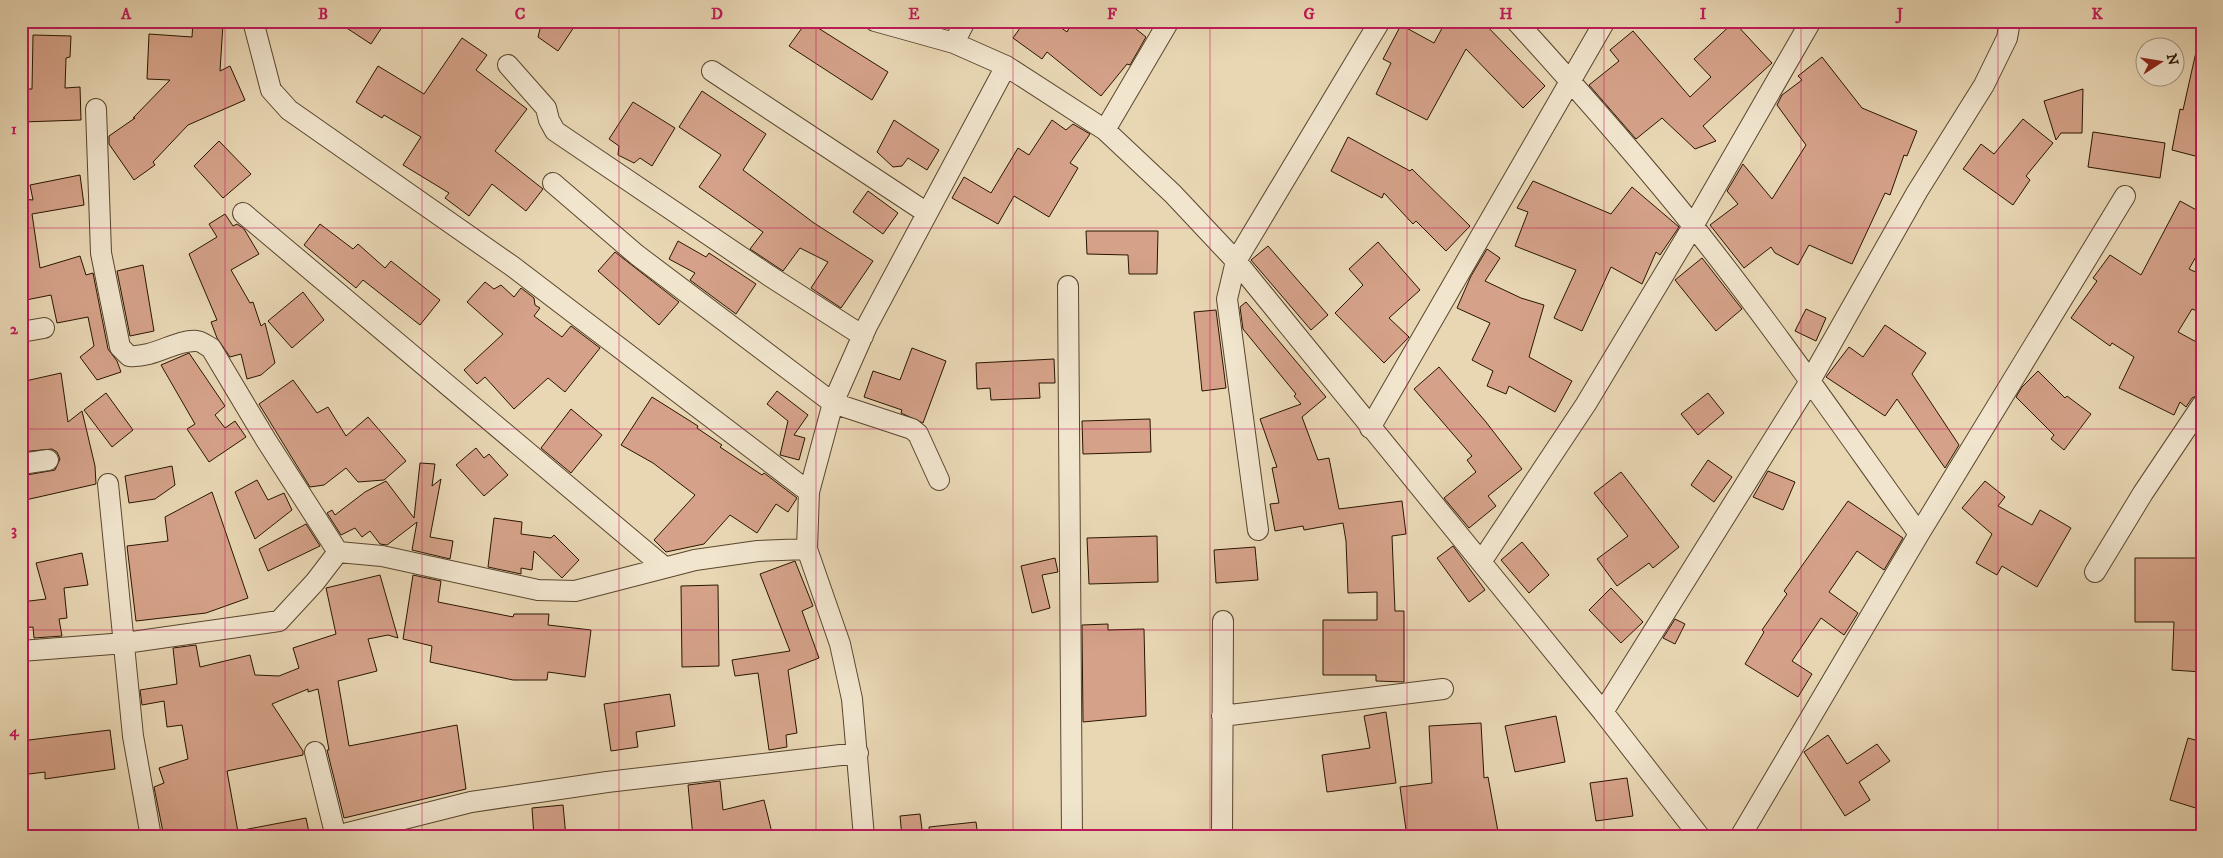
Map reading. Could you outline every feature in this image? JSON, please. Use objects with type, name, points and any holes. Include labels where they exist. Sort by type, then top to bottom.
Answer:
[{"type":"street","points":[[253,21],[271,90],[290,110],[512,266],[809,492]]},
{"type":"street","points":[[875,21],[954,43],[1006,66],[1105,130],[1173,194],[1236,261],[1603,712],[1700,837]]},
{"type":"street","points":[[954,43],[965,21]]},
{"type":"street","points":[[1105,130],[1169,21]]},
{"type":"street","points":[[1258,530],[1227,299],[1236,261],[1380,21]]},
{"type":"street","points":[[1516,21],[1693,226],[1810,381],[1919,534]]},
{"type":"street","points":[[1370,428],[1605,21]]},
{"type":"street","points":[[1481,562],[1586,404],[1693,226],[1811,21]]},
{"type":"street","points":[[1603,712],[1810,381],[1917,192],[1984,86],[2007,38],[2010,21]]},
{"type":"street","points":[[508,65],[546,108],[548,120],[555,132],[597,158],[768,275],[863,336]]},
{"type":"street","points":[[864,837],[852,699],[840,644],[807,549],[809,492],[833,403],[863,336],[1006,66]]},
{"type":"street","points":[[712,71],[927,213]]},
{"type":"street","points":[[96,110],[101,253],[120,347],[129,356],[143,357],[184,342],[198,341],[211,348],[266,440],[338,552]]},
{"type":"street","points":[[554,182],[637,255],[833,403],[912,429],[918,434],[939,480]]},
{"type":"street","points":[[1740,837],[1919,534],[2125,196]]},
{"type":"street","points":[[243,213],[664,567]]},
{"type":"street","points":[[1068,286],[1072,837]]},
{"type":"street","points":[[21,332],[44,328]]},
{"type":"street","points":[[2095,572],[2142,493],[2202,405]]},
{"type":"street","points":[[21,464],[48,460]]},
{"type":"street","points":[[108,484],[133,736],[151,837]]},
{"type":"street","points":[[338,552],[382,556],[538,590],[575,591],[695,560],[758,551],[807,549]]},
{"type":"street","points":[[21,651],[125,642],[279,621],[315,582],[338,552]]},
{"type":"street","points":[[1222,837],[1223,621]]},
{"type":"street","points":[[1222,716],[1443,689]]},
{"type":"street","points":[[315,752],[336,836],[471,802],[607,782],[858,753]]},
{"type":"building","points":[[193,21],[223,24],[220,71],[230,66],[245,100],[188,125],[153,162],[155,165],[134,180],[109,144],[109,136],[135,118],[133,118],[170,80],[147,79],[149,34],[192,37]]},
{"type":"building","points":[[336,21],[386,21],[371,44]]},
{"type":"building","points":[[542,21],[578,21],[558,51],[538,37]]},
{"type":"building","points":[[807,21],[888,72],[872,100],[789,46]]},
{"type":"building","points":[[1025,21],[1052,21],[1067,32],[1073,21],[1126,21],[1146,37],[1130,65],[1127,64],[1101,96],[1047,52],[1042,59],[1013,38]]},
{"type":"building","points":[[1446,21],[1482,21],[1545,86],[1523,108],[1466,49],[1427,120],[1376,94],[1391,63],[1383,59],[1401,25],[1434,43]]},
{"type":"building","points":[[1734,22],[1772,63],[1703,126],[1716,141],[1695,149],[1662,118],[1636,139],[1589,85],[1619,61],[1610,50],[1633,31],[1690,97],[1711,77],[1694,59]]},
{"type":"building","points":[[33,35],[71,36],[70,57],[66,58],[65,88],[80,87],[81,120],[22,122],[21,89],[32,89]]},
{"type":"building","points":[[462,38],[487,55],[476,70],[527,109],[495,151],[543,189],[526,211],[492,184],[469,216],[445,198],[449,193],[403,165],[421,137],[384,115],[382,118],[356,102],[378,66],[424,94]]},
{"type":"building","points":[[2196,52],[2202,52],[2202,108],[2197,135],[2202,137],[2199,157],[2172,150],[2180,109],[2183,110]]},
{"type":"building","points":[[1822,57],[1862,108],[1917,131],[1907,156],[1904,155],[1890,195],[1885,193],[1852,264],[1809,245],[1798,265],[1775,253],[1771,247],[1744,268],[1710,225],[1738,204],[1727,191],[1743,164],[1772,199],[1806,145],[1777,105],[1782,95],[1802,80],[1798,76]]},
{"type":"building","points":[[2083,89],[2082,133],[2061,133],[2056,140],[2044,101]]},
{"type":"building","points":[[702,91],[766,134],[743,170],[814,223],[873,261],[841,308],[811,288],[828,262],[800,248],[783,271],[750,249],[763,232],[699,187],[721,155],[679,127]]},
{"type":"building","points":[[633,102],[675,128],[652,166],[640,158],[634,163],[618,155],[619,146],[609,139]]},
{"type":"building","points":[[2023,119],[2053,143],[2026,176],[2030,180],[2013,205],[1963,169],[1981,144],[1994,154]]},
{"type":"building","points":[[894,120],[939,150],[927,170],[908,158],[902,166],[893,167],[877,152]]},
{"type":"building","points":[[1052,120],[1066,130],[1073,124],[1090,134],[1070,163],[1078,168],[1049,217],[1014,196],[998,224],[952,198],[964,177],[991,193],[1018,148],[1029,155]]},
{"type":"building","points":[[2093,132],[2165,143],[2160,178],[2088,167]]},
{"type":"building","points":[[1348,137],[1410,171],[1412,169],[1470,226],[1446,251],[1416,221],[1413,224],[1384,193],[1382,198],[1331,171]]},
{"type":"building","points":[[219,141],[251,174],[223,198],[194,166]]},
{"type":"building","points":[[80,175],[84,205],[32,214],[40,268],[80,256],[86,275],[93,273],[108,349],[117,361],[121,372],[97,380],[80,357],[94,346],[88,317],[57,323],[51,295],[21,301],[21,199],[33,200],[30,185]]},
{"type":"building","points":[[1533,181],[1611,214],[1632,187],[1679,227],[1660,255],[1656,252],[1642,284],[1611,267],[1582,331],[1554,318],[1576,270],[1515,246],[1528,212],[1517,208]]},
{"type":"building","points":[[868,191],[898,213],[883,234],[853,212]]},
{"type":"building","points":[[2180,201],[2202,213],[2202,246],[2189,269],[2202,275],[2202,313],[2192,309],[2178,332],[2202,345],[2202,393],[2192,398],[2186,407],[2180,402],[2174,415],[2119,388],[2134,357],[2112,343],[2110,346],[2071,318],[2097,281],[2093,278],[2110,255],[2141,275]]},
{"type":"building","points":[[225,214],[233,226],[237,224],[244,229],[259,254],[231,270],[250,303],[253,302],[261,326],[265,323],[275,363],[261,375],[247,379],[241,354],[230,357],[217,338],[211,322],[217,320],[189,254],[217,237],[209,224]]},
{"type":"building","points":[[320,224],[353,249],[358,244],[385,268],[391,261],[440,300],[420,325],[363,280],[356,288],[304,245]]},
{"type":"building","points":[[1086,231],[1158,231],[1157,274],[1129,274],[1128,255],[1087,254]]},
{"type":"building","points":[[678,241],[706,257],[709,253],[756,284],[736,314],[690,280],[695,273],[669,259]]},
{"type":"building","points":[[1378,242],[1420,290],[1389,318],[1409,337],[1384,363],[1335,313],[1363,285],[1349,269]]},
{"type":"building","points":[[1268,246],[1328,315],[1311,330],[1251,260]]},
{"type":"building","points":[[1487,249],[1500,258],[1485,281],[1521,298],[1544,305],[1529,357],[1572,381],[1555,412],[1509,386],[1506,394],[1487,386],[1493,371],[1472,360],[1490,323],[1457,308],[1471,276]]},
{"type":"building","points":[[615,252],[679,302],[659,325],[598,271]]},
{"type":"building","points":[[1702,258],[1742,309],[1716,331],[1675,280]]},
{"type":"building","points":[[143,265],[154,331],[130,336],[117,271]]},
{"type":"building","points":[[485,282],[494,289],[501,285],[514,297],[521,288],[534,298],[535,305],[540,308],[534,316],[562,337],[571,326],[600,348],[565,392],[548,378],[514,409],[485,377],[477,384],[464,370],[503,334],[467,302]]},
{"type":"building","points":[[303,292],[324,320],[292,348],[268,321]]},
{"type":"building","points":[[1246,302],[1326,397],[1302,417],[1318,460],[1329,458],[1339,509],[1402,501],[1406,534],[1392,536],[1395,611],[1404,611],[1404,682],[1376,681],[1376,675],[1323,675],[1323,620],[1377,620],[1377,592],[1348,593],[1346,541],[1343,523],[1304,530],[1303,526],[1275,531],[1270,504],[1279,503],[1272,468],[1277,467],[1260,419],[1301,404],[1294,396],[1296,394],[1243,329],[1240,307]]},
{"type":"building","points":[[1806,309],[1826,318],[1816,341],[1795,331]]},
{"type":"building","points":[[1216,310],[1226,388],[1202,391],[1194,312]]},
{"type":"building","points":[[1885,325],[1926,353],[1912,374],[1959,445],[1945,468],[1897,399],[1885,416],[1826,377],[1849,347],[1863,357]]},
{"type":"building","points":[[912,348],[946,361],[923,423],[901,413],[902,410],[864,397],[873,371],[900,380]]},
{"type":"building","points":[[189,353],[225,406],[215,415],[225,428],[235,421],[246,437],[209,462],[187,429],[195,424],[161,365]]},
{"type":"building","points":[[1054,359],[1055,383],[1039,383],[1040,398],[991,400],[990,388],[977,389],[976,363]]},
{"type":"building","points":[[1439,367],[1486,422],[1522,469],[1488,496],[1496,506],[1469,528],[1444,498],[1476,472],[1467,460],[1472,456],[1414,389]]},
{"type":"building","points":[[2038,371],[2065,398],[2067,396],[2091,414],[2064,450],[2051,439],[2054,435],[2016,397],[2022,387]]},
{"type":"building","points":[[61,373],[68,422],[82,411],[95,466],[96,484],[21,501],[21,476],[55,470],[60,459],[57,452],[52,449],[21,452],[21,382]]},
{"type":"building","points":[[293,380],[317,413],[328,407],[346,436],[368,417],[406,461],[384,480],[358,482],[346,468],[324,485],[310,487],[259,404]]},
{"type":"building","points":[[777,391],[808,415],[794,435],[805,438],[799,460],[780,455],[788,421],[767,404]]},
{"type":"building","points":[[106,393],[133,430],[112,447],[84,410]]},
{"type":"building","points":[[1708,393],[1724,413],[1698,435],[1681,414]]},
{"type":"building","points":[[652,397],[698,426],[697,428],[722,445],[720,447],[762,475],[764,473],[797,498],[788,512],[776,504],[757,533],[730,515],[704,544],[666,552],[654,540],[695,495],[653,463],[621,445]]},
{"type":"building","points":[[571,409],[602,435],[571,473],[541,448]]},
{"type":"building","points":[[1150,419],[1151,452],[1083,454],[1082,421]]},
{"type":"building","points":[[476,448],[484,458],[489,454],[508,475],[484,496],[456,465]]},
{"type":"building","points":[[1708,460],[1732,477],[1714,502],[1691,485]]},
{"type":"building","points":[[420,463],[435,464],[432,486],[441,479],[430,537],[453,541],[450,559],[412,550],[417,522],[387,545],[380,544],[370,531],[362,537],[355,528],[341,535],[327,513],[332,510],[335,515],[365,492],[386,481],[414,518]]},
{"type":"building","points":[[172,466],[175,485],[155,499],[129,503],[125,476]]},
{"type":"building","points":[[1768,471],[1795,482],[1783,510],[1753,497]]},
{"type":"building","points":[[1621,472],[1679,547],[1653,568],[1649,563],[1617,586],[1597,559],[1628,536],[1594,493]]},
{"type":"building","points":[[257,480],[268,500],[284,493],[292,510],[255,539],[235,492]]},
{"type":"building","points":[[1985,481],[2005,497],[1998,506],[2032,525],[2040,510],[2071,528],[2037,587],[2002,566],[1997,575],[1976,563],[1992,534],[1962,508]]},
{"type":"building","points":[[212,492],[248,598],[206,613],[136,621],[127,546],[168,541],[165,517]]},
{"type":"building","points":[[1848,501],[1903,538],[1884,570],[1857,551],[1829,592],[1858,613],[1844,635],[1821,618],[1792,661],[1812,674],[1798,697],[1745,664],[1764,632],[1762,630],[1787,594],[1784,591]]},
{"type":"building","points":[[494,518],[522,522],[521,534],[551,538],[554,535],[579,560],[562,578],[534,551],[532,570],[521,568],[521,574],[488,567]]},
{"type":"building","points":[[306,524],[320,546],[268,571],[259,549]]},
{"type":"building","points":[[1157,536],[1158,582],[1089,584],[1087,538]]},
{"type":"building","points":[[1522,542],[1549,575],[1529,593],[1501,560]]},
{"type":"building","points":[[1453,546],[1485,590],[1469,602],[1437,558]]},
{"type":"building","points":[[1255,547],[1258,580],[1216,583],[1214,550]]},
{"type":"building","points":[[82,553],[88,585],[64,588],[67,618],[59,619],[62,636],[34,638],[33,627],[21,628],[21,602],[46,599],[36,563]]},
{"type":"building","points":[[1055,558],[1058,572],[1042,575],[1050,608],[1032,613],[1021,566]]},
{"type":"building","points":[[2135,558],[2202,558],[2202,672],[2172,670],[2174,622],[2135,622]]},
{"type":"building","points":[[795,561],[813,606],[802,611],[819,658],[788,670],[797,733],[786,735],[787,747],[769,750],[758,673],[735,676],[732,660],[790,651],[760,574]]},
{"type":"building","points":[[380,575],[398,638],[388,635],[368,639],[377,671],[338,681],[349,746],[457,725],[466,789],[344,818],[327,750],[329,750],[318,689],[308,692],[308,689],[272,704],[303,751],[303,755],[227,771],[238,832],[211,837],[164,837],[154,787],[164,783],[159,768],[188,759],[182,725],[167,727],[164,701],[142,705],[140,690],[177,684],[173,648],[196,645],[200,667],[250,655],[255,675],[279,676],[299,668],[293,648],[336,634],[326,588]]},
{"type":"building","points":[[413,575],[441,581],[438,602],[513,617],[514,614],[549,614],[548,625],[591,630],[585,677],[548,672],[547,680],[513,680],[430,662],[432,646],[403,639]]},
{"type":"building","points":[[718,585],[719,666],[682,667],[681,586]]},
{"type":"building","points":[[1611,588],[1643,622],[1621,643],[1589,610]]},
{"type":"building","points":[[1675,619],[1685,624],[1675,644],[1663,638]]},
{"type":"building","points":[[1108,624],[1108,630],[1144,629],[1146,716],[1083,722],[1082,625]]},
{"type":"building","points":[[670,694],[675,726],[636,732],[638,747],[611,751],[604,704]]},
{"type":"building","points":[[1386,712],[1396,783],[1327,792],[1322,755],[1370,748],[1364,716]]},
{"type":"building","points":[[1556,716],[1565,762],[1515,772],[1505,726]]},
{"type":"building","points":[[1481,723],[1484,778],[1488,777],[1499,837],[1407,837],[1400,787],[1432,783],[1429,726]]},
{"type":"building","points":[[110,730],[115,769],[45,779],[45,772],[21,775],[21,741]]},
{"type":"building","points":[[1828,735],[1847,764],[1877,744],[1890,761],[1859,782],[1870,800],[1845,816],[1804,752]]},
{"type":"building","points":[[2188,738],[2202,742],[2202,810],[2170,800]]},
{"type":"building","points":[[1627,778],[1633,816],[1596,821],[1590,783]]},
{"type":"building","points":[[720,781],[723,810],[764,800],[773,837],[693,837],[688,785]]},
{"type":"building","points":[[563,805],[566,837],[534,837],[532,808]]},
{"type":"building","points":[[920,814],[923,837],[902,837],[900,816]]},
{"type":"building","points":[[306,818],[310,837],[244,837],[243,830]]},
{"type":"building","points":[[976,822],[978,837],[930,837],[929,827]]}]
